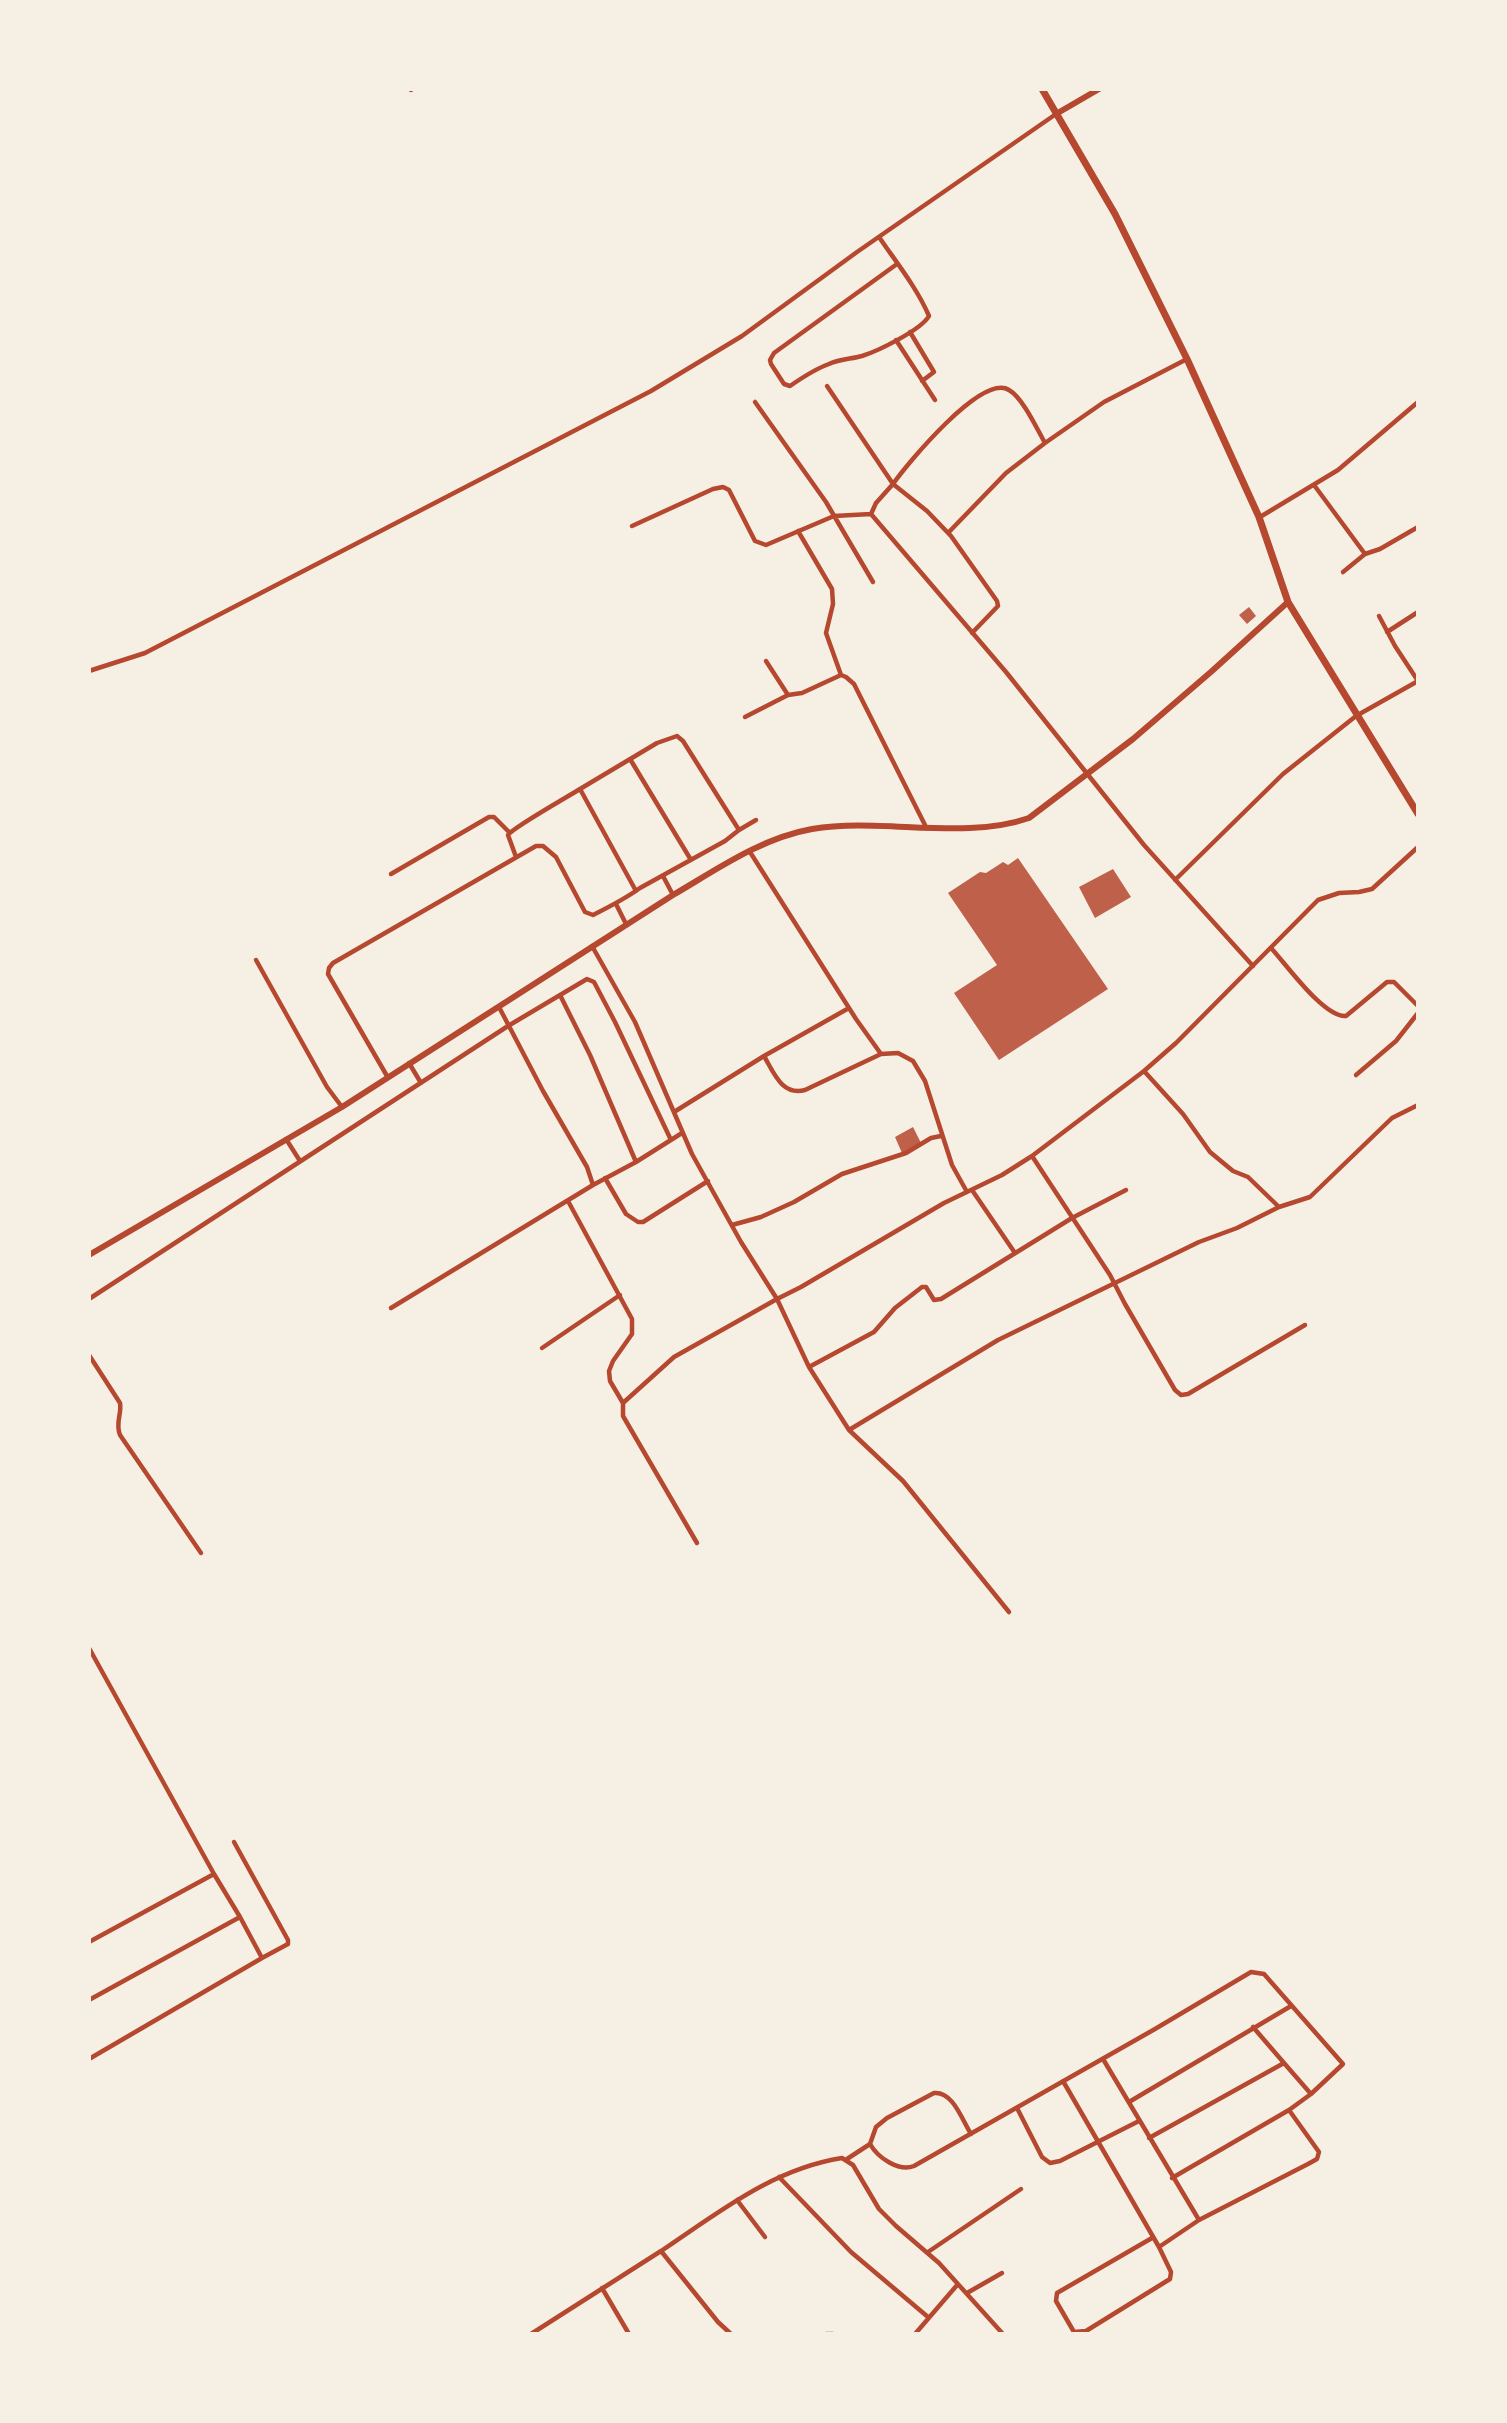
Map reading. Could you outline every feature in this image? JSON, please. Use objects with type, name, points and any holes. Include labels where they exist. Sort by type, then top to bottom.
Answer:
[{"type":"main road","points":[[1042,89],[1115,214],[1186,359],[1259,517],[1288,602],[1356,716],[1417,810]]},
{"type":"street","points":[[89,671],[145,653],[651,391],[742,336],[1056,114],[1098,89]]},
{"type":"street","points":[[879,237],[897,264],[929,316],[924,323],[896,340],[864,355],[833,362],[790,386],[784,384],[770,360],[774,352],[897,264]]},
{"type":"street","points":[[910,332],[934,372],[922,381]]},
{"type":"street","points":[[896,340],[935,400]]},
{"type":"street","points":[[948,533],[1006,473],[1045,443],[1104,402],[1186,359]]},
{"type":"street","points":[[827,386],[893,484],[927,511],[948,533],[997,601],[998,606],[992,614],[972,633]]},
{"type":"street","points":[[871,514],[876,503],[928,439],[977,397],[1003,387],[1011,391],[1045,443]]},
{"type":"street","points":[[755,402],[805,470],[873,582]]},
{"type":"street","points":[[1259,517],[1338,470],[1418,402]]},
{"type":"street","points":[[1314,485],[1365,554]]},
{"type":"street","points":[[632,526],[723,486],[729,490],[757,543],[765,545],[834,516],[871,514]]},
{"type":"street","points":[[871,514],[1175,880],[1253,965]]},
{"type":"street","points":[[1343,572],[1365,554],[1380,549],[1418,527]]},
{"type":"street","points":[[798,531],[832,589],[833,604],[826,633],[841,675],[854,684],[926,827]]},
{"type":"street","points":[[89,1255],[286,1139],[385,1073],[408,1063],[499,1007],[626,923],[750,852],[788,835],[814,829],[995,825],[1019,821],[1042,810],[1212,671],[1288,602]]},
{"type":"street","points":[[1388,632],[1418,612]]},
{"type":"street","points":[[1175,880],[1283,775],[1356,716],[1418,681],[1379,616]]},
{"type":"street","points":[[766,661],[788,695]]},
{"type":"street","points":[[745,717],[788,695],[802,693],[841,675]]},
{"type":"street","points":[[509,832],[674,735],[679,737],[739,830]]},
{"type":"street","points":[[630,759],[691,860]]},
{"type":"street","points":[[580,789],[636,891]]},
{"type":"street","points":[[391,874],[489,817],[494,817],[509,832],[516,857]]},
{"type":"street","points":[[385,1073],[328,974],[333,963],[536,846],[543,846],[556,857],[589,915],[617,906],[636,891],[726,841],[756,820]]},
{"type":"street","points":[[623,1403],[674,1357],[1032,1156],[1144,1071],[1176,1043],[1318,900],[1339,893],[1372,889],[1418,847]]},
{"type":"street","points":[[750,852],[881,1054]]},
{"type":"street","points":[[663,876],[672,895]]},
{"type":"street","points":[[617,906],[626,923]]},
{"type":"street","points":[[592,946],[635,1022],[682,1133],[732,1226],[777,1298],[808,1367],[849,1430],[903,1481],[1010,1612]]},
{"type":"street","points":[[1271,948],[1326,1009],[1339,1016],[1346,1016],[1389,981],[1394,982],[1418,1006]]},
{"type":"street","points":[[256,960],[327,1087],[340,1105]]},
{"type":"street","points":[[89,1299],[508,1026],[587,979],[594,982],[615,1022],[671,1140]]},
{"type":"street","points":[[560,995],[590,1055],[636,1161]]},
{"type":"street","points":[[499,1007],[587,1167],[593,1185]]},
{"type":"street","points":[[674,1112],[764,1056],[849,1008]]},
{"type":"street","points":[[1356,1075],[1396,1041],[1418,1013]]},
{"type":"street","points":[[764,1056],[776,1077],[788,1091],[794,1093],[881,1054],[898,1053],[913,1061],[925,1081],[952,1165],[1015,1253]]},
{"type":"street","points":[[408,1063],[421,1083]]},
{"type":"street","points":[[1144,1071],[1183,1114],[1210,1152],[1233,1171],[1248,1177],[1279,1207]]},
{"type":"street","points":[[849,1430],[998,1340],[1114,1282],[1279,1207],[1310,1197],[1392,1118],[1418,1105]]},
{"type":"street","points":[[391,1308],[682,1133]]},
{"type":"street","points":[[732,1226],[794,1202],[842,1174],[906,1153],[931,1138],[941,1136]]},
{"type":"street","points":[[286,1139],[300,1161]]},
{"type":"street","points":[[1032,1156],[1114,1282],[1168,1380],[1181,1395],[1188,1394],[1305,1325]]},
{"type":"street","points":[[605,1178],[626,1214],[638,1222],[643,1222],[708,1181]]},
{"type":"street","points":[[808,1367],[874,1332],[895,1308],[922,1287],[926,1287],[934,1300],[942,1299],[1072,1218],[1126,1190]]},
{"type":"street","points":[[568,1201],[632,1319],[632,1334],[609,1371],[610,1381],[623,1403],[623,1416],[697,1543]]},
{"type":"street","points":[[541,1348],[620,1295]]},
{"type":"street","points":[[89,1355],[120,1403],[117,1428],[120,1434],[201,1553]]},
{"type":"street","points":[[89,1648],[262,1958]]},
{"type":"street","points":[[89,2059],[288,1944],[234,1842]]},
{"type":"street","points":[[89,1942],[214,1874]]},
{"type":"street","points":[[89,2000],[240,1917]]},
{"type":"street","points":[[870,2144],[874,2151],[907,2169],[1251,1972],[1264,1974],[1343,2064],[1289,2110],[1172,2178]]},
{"type":"street","points":[[1129,2102],[1291,2006]]},
{"type":"street","points":[[1252,2027],[1311,2094]]},
{"type":"street","points":[[1103,2059],[1199,2220]]},
{"type":"street","points":[[1149,2138],[1284,2063]]},
{"type":"street","points":[[1063,2081],[1159,2247],[1171,2272],[1170,2279],[1086,2330],[1074,2332],[1056,2301],[1057,2293],[1152,2238]]},
{"type":"street","points":[[847,2159],[870,2144],[876,2127],[887,2118],[934,2093],[940,2092],[950,2098],[971,2134]]},
{"type":"street","points":[[1017,2108],[1042,2157],[1050,2163],[1060,2161],[1139,2120]]},
{"type":"street","points":[[1159,2247],[1199,2220],[1317,2159],[1319,2152],[1289,2110]]},
{"type":"street","points":[[531,2334],[737,2200],[779,2177],[828,2160],[842,2158],[853,2165],[879,2209],[895,2226],[928,2252],[1003,2334]]},
{"type":"street","points":[[779,2177],[851,2252],[928,2317]]},
{"type":"street","points":[[928,2252],[1021,2189]]},
{"type":"street","points":[[737,2200],[765,2237]]},
{"type":"street","points":[[661,2251],[718,2322],[731,2334]]},
{"type":"street","points":[[967,2293],[1002,2273]]},
{"type":"street","points":[[915,2334],[958,2284]]},
{"type":"street","points":[[602,2288],[629,2334]]},
{"type":"street","points":[[826,2334],[833,2334]]},
{"type":"building","points":[[1249,607],[1256,616],[1247,624],[1239,615]]},
{"type":"building","points":[[1018,858],[1108,989],[999,1060],[954,993],[997,965],[948,893],[980,872],[986,873],[1003,862],[1008,865]]},
{"type":"building","points":[[1113,869],[1131,897],[1095,918],[1079,887]]},
{"type":"building","points":[[913,1127],[921,1143],[902,1153],[895,1137]]}]
